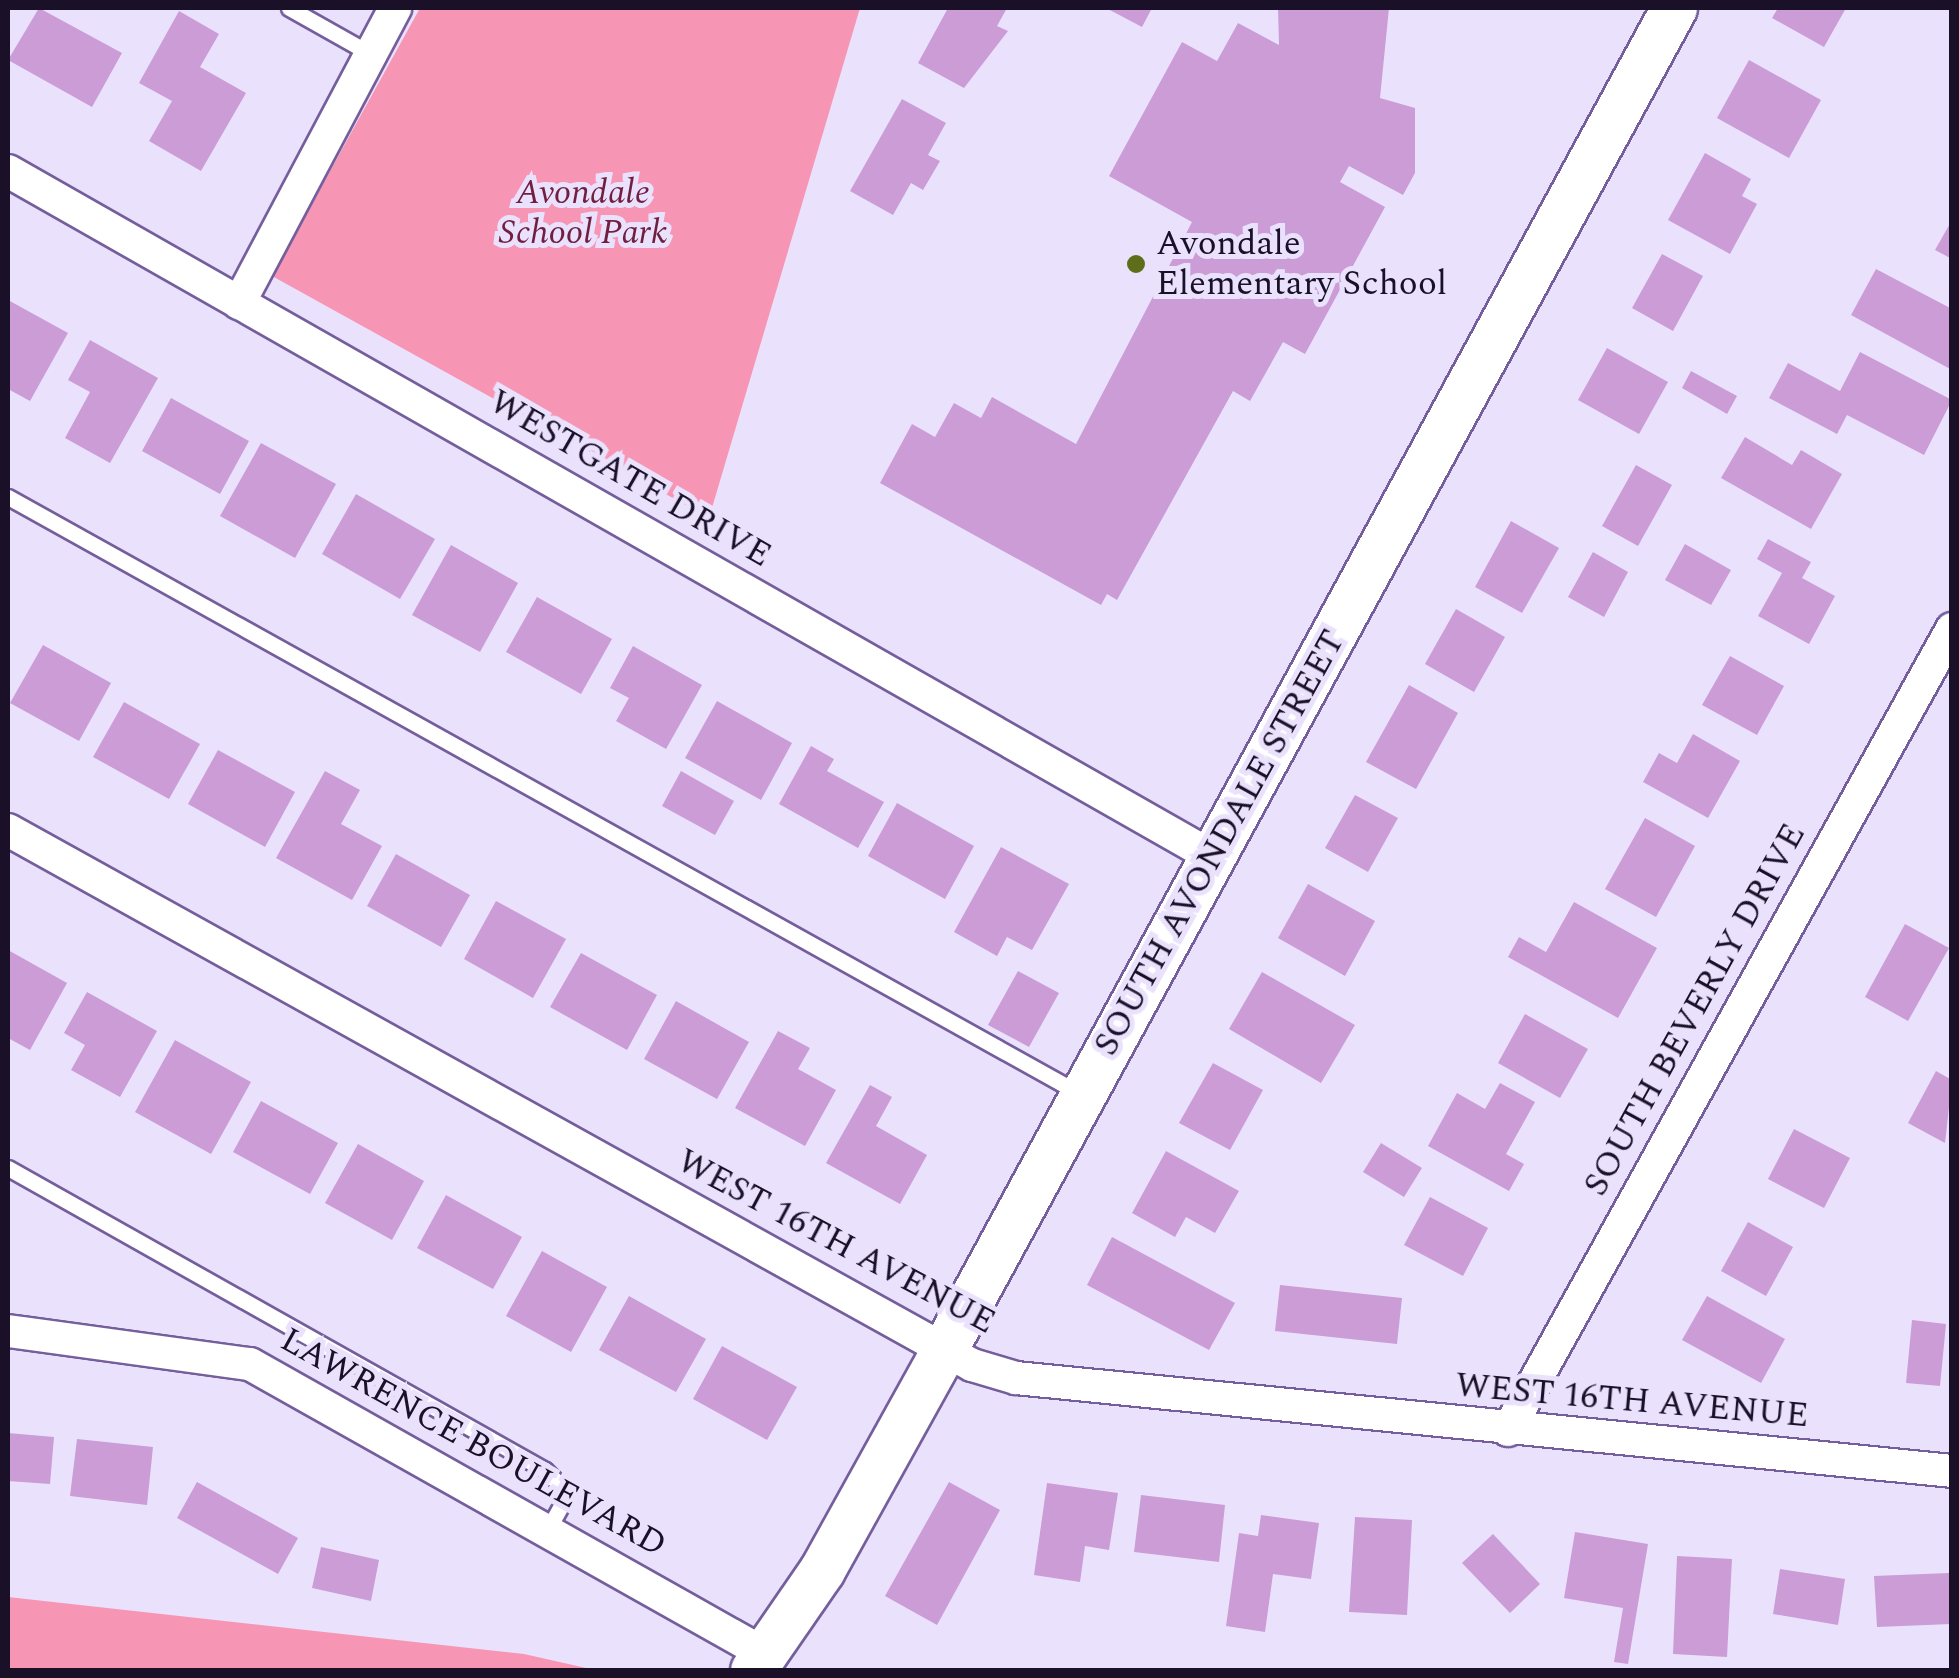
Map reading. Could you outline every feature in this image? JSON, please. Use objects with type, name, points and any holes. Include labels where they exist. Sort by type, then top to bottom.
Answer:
[{"type":"main road","name":"SOUTH AVONDALE STREET","points":[[759,1662],[822,1570],[944,1350],[1674,8]]},
{"type":"street","points":[[239,302],[395,8]]},
{"type":"street","name":"WESTGATE DRIVE","points":[[8,171],[1213,858]]},
{"type":"street","name":"SOUTH BEVERLY DRIVE","points":[[1508,1430],[1952,629]]},
{"type":"street","name":"WEST 16TH AVENUE","points":[[8,830],[944,1350],[1016,1378],[1508,1430],[1952,1471]]},
{"type":"street","name":"LAWRENCE BOULEVARD","points":[[8,1331],[250,1364],[548,1530],[759,1662]]},
{"type":"lane","points":[[290,8],[371,54]]},
{"type":"lane","points":[[8,497],[1083,1096]]},
{"type":"lane","points":[[8,1168],[545,1470],[560,1485],[562,1504],[548,1530]]},
{"type":"green space","name":"Avondale School Park","points":[[420,8],[860,8],[709,518],[272,276]]},
{"type":"green space","points":[[8,1597],[524,1654],[595,1670],[8,1670]]},
{"type":"building","points":[[39,8],[122,53],[92,107],[8,60]]},
{"type":"building","points":[[948,8],[1007,8],[997,26],[1008,31],[964,88],[918,63]]},
{"type":"building","points":[[1106,8],[1152,8],[1142,27]]},
{"type":"building","points":[[1278,8],[1389,8],[1380,98],[1415,108],[1415,173],[1403,195],[1349,166],[1340,182],[1385,207],[1305,354],[1283,342],[1250,401],[1233,391],[1117,600],[1107,594],[1101,605],[880,483],[912,424],[935,437],[954,403],[981,418],[992,397],[1076,444],[1192,222],[1109,176],[1182,42],[1217,61],[1238,23],[1279,45]]},
{"type":"building","points":[[1778,8],[1846,8],[1824,47],[1772,18]]},
{"type":"building","points":[[179,11],[219,34],[200,67],[246,93],[201,171],[149,141],[172,101],[139,83]]},
{"type":"building","points":[[1749,60],[1821,100],[1789,158],[1717,118]]},
{"type":"building","points":[[902,99],[946,123],[928,155],[940,161],[923,190],[911,183],[893,215],[850,191]]},
{"type":"building","points":[[1705,153],[1751,179],[1742,196],[1757,204],[1730,254],[1668,220]]},
{"type":"building","points":[[1952,220],[1952,259],[1935,250]]},
{"type":"building","points":[[1662,254],[1703,276],[1673,331],[1632,308]]},
{"type":"building","points":[[1876,269],[1952,309],[1952,370],[1851,315]]},
{"type":"building","points":[[8,300],[68,333],[30,401],[8,389]]},
{"type":"building","points":[[90,340],[158,378],[110,463],[65,438],[90,392],[68,380]]},
{"type":"building","points":[[1607,348],[1668,382],[1639,434],[1578,400]]},
{"type":"building","points":[[1860,352],[1952,400],[1924,455],[1847,415],[1837,434],[1769,398],[1788,363],[1840,391]]},
{"type":"building","points":[[1691,371],[1737,396],[1727,414],[1682,388]]},
{"type":"building","points":[[171,398],[249,441],[220,494],[142,451]]},
{"type":"building","points":[[1745,437],[1792,465],[1801,450],[1842,474],[1811,529],[1721,478]]},
{"type":"building","points":[[261,443],[336,484],[295,558],[220,516]]},
{"type":"building","points":[[1636,465],[1672,485],[1638,546],[1602,526]]},
{"type":"building","points":[[356,494],[435,539],[400,599],[322,554]]},
{"type":"building","points":[[1511,521],[1559,548],[1522,613],[1475,587]]},
{"type":"building","points":[[1768,539],[1811,562],[1802,578],[1835,596],[1809,644],[1758,616],[1782,573],[1757,559]]},
{"type":"building","points":[[1685,544],[1731,570],[1711,605],[1665,580]]},
{"type":"building","points":[[451,545],[518,583],[480,652],[412,615]]},
{"type":"building","points":[[1593,552],[1628,572],[1604,617],[1568,597]]},
{"type":"building","points":[[537,597],[612,639],[581,694],[506,652]]},
{"type":"building","points":[[1456,609],[1505,637],[1474,692],[1425,664]]},
{"type":"building","points":[[43,645],[111,683],[79,741],[10,703]]},
{"type":"building","points":[[633,646],[702,685],[666,749],[616,721],[629,698],[610,688]]},
{"type":"building","points":[[1730,656],[1784,686],[1757,735],[1702,705]]},
{"type":"building","points":[[1409,685],[1458,713],[1416,789],[1366,762]]},
{"type":"building","points":[[717,701],[792,743],[761,800],[685,758]]},
{"type":"building","points":[[124,702],[200,744],[169,799],[93,757]]},
{"type":"building","points":[[1693,734],[1740,761],[1708,818],[1643,782],[1659,753],[1677,763]]},
{"type":"building","points":[[811,746],[834,759],[827,771],[884,802],[858,848],[779,804]]},
{"type":"building","points":[[218,750],[295,792],[265,847],[188,804]]},
{"type":"building","points":[[325,771],[360,790],[341,824],[382,846],[352,900],[276,858]]},
{"type":"building","points":[[681,771],[734,801],[715,835],[662,806]]},
{"type":"building","points":[[1355,795],[1398,818],[1368,872],[1325,848]]},
{"type":"building","points":[[897,803],[974,846],[945,899],[868,856]]},
{"type":"building","points":[[1645,818],[1695,846],[1656,917],[1605,889]]},
{"type":"building","points":[[1001,847],[1069,884],[1032,950],[1007,937],[997,956],[954,932]]},
{"type":"building","points":[[396,854],[470,895],[441,947],[367,906]]},
{"type":"building","points":[[1308,884],[1375,921],[1345,976],[1278,938]]},
{"type":"building","points":[[496,901],[566,939],[533,998],[464,959]]},
{"type":"building","points":[[1574,902],[1657,948],[1618,1018],[1508,957],[1519,937],[1546,952]]},
{"type":"building","points":[[1905,924],[1949,948],[1908,1021],[1865,997]]},
{"type":"building","points":[[8,950],[67,983],[30,1050],[8,1038]]},
{"type":"building","points":[[581,953],[657,995],[627,1050],[550,1007]]},
{"type":"building","points":[[1018,971],[1059,993],[1029,1047],[988,1025]]},
{"type":"building","points":[[1262,972],[1355,1025],[1321,1083],[1229,1029]]},
{"type":"building","points":[[87,992],[157,1031],[120,1097],[71,1070],[85,1045],[64,1033]]},
{"type":"building","points":[[676,1001],[749,1042],[717,1099],[644,1059]]},
{"type":"building","points":[[1525,1014],[1588,1049],[1560,1098],[1498,1063]]},
{"type":"building","points":[[778,1031],[810,1048],[798,1069],[836,1090],[805,1146],[735,1108]]},
{"type":"building","points":[[175,1040],[251,1082],[211,1154],[135,1112]]},
{"type":"building","points":[[1213,1063],[1263,1090],[1230,1150],[1179,1123]]},
{"type":"building","points":[[1936,1071],[1952,1080],[1945,1143],[1908,1123]]},
{"type":"building","points":[[1500,1083],[1535,1102],[1506,1154],[1524,1164],[1509,1191],[1428,1146],[1457,1093],[1485,1109]]},
{"type":"building","points":[[870,1085],[892,1097],[876,1126],[927,1155],[900,1204],[826,1163]]},
{"type":"building","points":[[261,1101],[338,1143],[310,1194],[233,1152]]},
{"type":"building","points":[[1794,1129],[1850,1158],[1824,1208],[1768,1179]]},
{"type":"building","points":[[1381,1143],[1422,1168],[1404,1197],[1363,1172]]},
{"type":"building","points":[[358,1144],[424,1181],[392,1240],[325,1203]]},
{"type":"building","points":[[1166,1151],[1239,1191],[1215,1233],[1186,1217],[1175,1237],[1132,1213]]},
{"type":"building","points":[[446,1195],[522,1237],[493,1289],[417,1248]]},
{"type":"building","points":[[1430,1197],[1488,1228],[1463,1276],[1404,1245]]},
{"type":"building","points":[[1748,1222],[1793,1247],[1766,1296],[1721,1271]]},
{"type":"building","points":[[1112,1237],[1235,1303],[1209,1350],[1087,1285]]},
{"type":"building","points":[[542,1251],[607,1287],[571,1352],[506,1316]]},
{"type":"building","points":[[1280,1285],[1402,1298],[1397,1344],[1275,1331]]},
{"type":"building","points":[[629,1296],[706,1339],[676,1392],[599,1350]]},
{"type":"building","points":[[1707,1296],[1785,1339],[1761,1383],[1682,1340]]},
{"type":"building","points":[[1912,1320],[1946,1324],[1940,1386],[1906,1383]]},
{"type":"building","points":[[722,1346],[797,1387],[767,1440],[693,1399]]},
{"type":"building","points":[[8,1433],[54,1437],[50,1484],[8,1481]]},
{"type":"building","points":[[77,1439],[153,1447],[147,1505],[70,1496]]},
{"type":"building","points":[[197,1482],[298,1538],[278,1574],[177,1518]]},
{"type":"building","points":[[949,1482],[1000,1510],[937,1625],[885,1596]]},
{"type":"building","points":[[1047,1483],[1118,1493],[1109,1550],[1085,1546],[1080,1582],[1034,1575]]},
{"type":"building","points":[[1141,1495],[1225,1505],[1219,1562],[1134,1552]]},
{"type":"building","points":[[1261,1515],[1319,1523],[1311,1579],[1273,1574],[1265,1632],[1226,1626],[1239,1533],[1258,1536]]},
{"type":"building","points":[[1355,1517],[1412,1520],[1407,1615],[1349,1612]]},
{"type":"building","points":[[1575,1532],[1648,1544],[1628,1664],[1614,1662],[1623,1608],[1564,1598]]},
{"type":"building","points":[[1493,1534],[1540,1584],[1510,1613],[1462,1563]]},
{"type":"building","points":[[321,1547],[379,1560],[371,1601],[312,1588]]},
{"type":"building","points":[[1677,1556],[1732,1559],[1727,1657],[1673,1654]]},
{"type":"building","points":[[1780,1569],[1845,1579],[1838,1625],[1773,1614]]},
{"type":"building","points":[[1949,1573],[1951,1624],[1877,1627],[1874,1576]]},
{"type":"place","name":"Avondale Elementary School","points":[[1136,264]]}]
